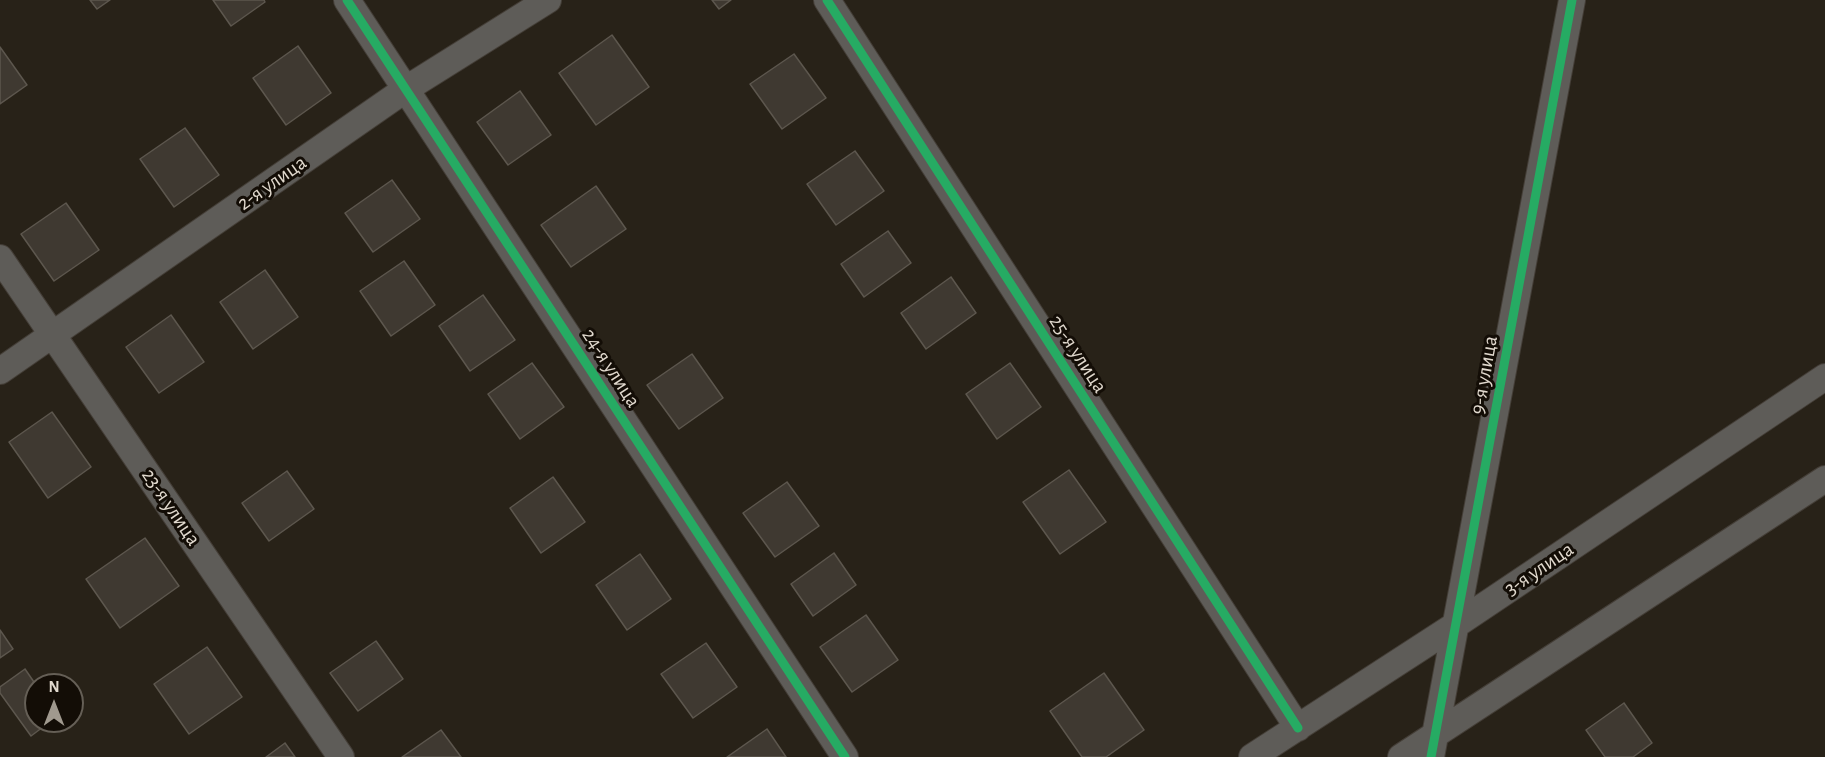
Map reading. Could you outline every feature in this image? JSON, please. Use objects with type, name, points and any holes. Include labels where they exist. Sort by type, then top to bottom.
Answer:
[{"type":"street","name":"24-я улица","points":[[347,0],[845,757]]},
{"type":"street","name":"2-я улица","points":[[0,371],[54,336],[406,89],[548,0]]},
{"type":"street","name":"25-я улица","points":[[827,0],[1298,728]]},
{"type":"street","name":"9-я улица","points":[[1433,746],[1572,0]]},
{"type":"street","name":"23-я улица","points":[[0,258],[340,757]]},
{"type":"street","name":"3-я улица","points":[[1251,757],[1457,624],[1825,377]]},
{"type":"street","points":[[1401,757],[1433,746],[1825,479]]},
{"type":"building","points":[[90,0],[110,0],[97,9]]},
{"type":"building","points":[[213,0],[264,0],[265,2],[231,26]]},
{"type":"building","points":[[712,0],[731,0],[719,9]]},
{"type":"building","points":[[612,35],[649,87],[596,125],[559,73]]},
{"type":"building","points":[[298,46],[331,93],[286,125],[253,78]]},
{"type":"building","points":[[0,47],[27,85],[0,104]]},
{"type":"building","points":[[794,54],[826,98],[782,129],[750,84]]},
{"type":"building","points":[[520,91],[551,135],[508,165],[477,122]]},
{"type":"building","points":[[185,128],[219,175],[174,207],[140,159]]},
{"type":"building","points":[[855,151],[884,191],[836,225],[807,184]]},
{"type":"building","points":[[392,180],[420,219],[373,252],[345,213]]},
{"type":"building","points":[[596,186],[626,229],[571,267],[541,225]]},
{"type":"building","points":[[66,203],[99,250],[54,281],[21,234]]},
{"type":"building","points":[[888,231],[911,263],[864,297],[841,264]]},
{"type":"building","points":[[404,261],[435,305],[391,336],[360,291]]},
{"type":"building","points":[[265,270],[298,317],[253,349],[220,302]]},
{"type":"building","points":[[951,277],[976,313],[926,349],[901,313]]},
{"type":"building","points":[[483,295],[515,340],[470,371],[439,326]]},
{"type":"building","points":[[171,315],[204,362],[159,393],[126,347]]},
{"type":"building","points":[[692,354],[723,398],[679,429],[647,385]]},
{"type":"building","points":[[532,363],[564,407],[520,439],[488,394]]},
{"type":"building","points":[[1010,363],[1041,407],[997,439],[966,394]]},
{"type":"building","points":[[52,412],[91,467],[48,498],[9,442]]},
{"type":"building","points":[[1069,470],[1106,522],[1060,554],[1023,502]]},
{"type":"building","points":[[287,471],[314,509],[269,541],[242,503]]},
{"type":"building","points":[[553,477],[585,522],[541,553],[510,508]]},
{"type":"building","points":[[787,482],[819,526],[775,557],[743,513]]},
{"type":"building","points":[[145,538],[179,586],[120,628],[86,579]]},
{"type":"building","points":[[834,553],[856,585],[813,616],[791,584]]},
{"type":"building","points":[[640,554],[671,599],[627,630],[596,585]]},
{"type":"building","points":[[866,615],[898,660],[852,692],[820,647]]},
{"type":"building","points":[[0,630],[13,649],[0,658]]},
{"type":"building","points":[[376,641],[403,679],[358,711],[330,673]]},
{"type":"building","points":[[706,643],[737,687],[693,718],[661,674]]},
{"type":"building","points":[[207,647],[242,697],[189,734],[154,684]]},
{"type":"building","points":[[25,669],[28,673],[24,673],[24,726],[0,693],[0,687]]},
{"type":"building","points":[[1104,673],[1144,730],[1106,757],[1082,757],[1050,711]]},
{"type":"building","points":[[1624,703],[1652,743],[1633,757],[1605,757],[1586,730]]},
{"type":"building","points":[[767,729],[786,757],[727,757]]},
{"type":"building","points":[[441,730],[461,757],[402,757]]},
{"type":"building","points":[[285,743],[295,757],[266,757]]},
{"type":"cycle path","points":[[347,0],[845,757]]},
{"type":"cycle path","points":[[827,0],[1298,728]]},
{"type":"cycle path","points":[[1431,757],[1572,0]]}]
